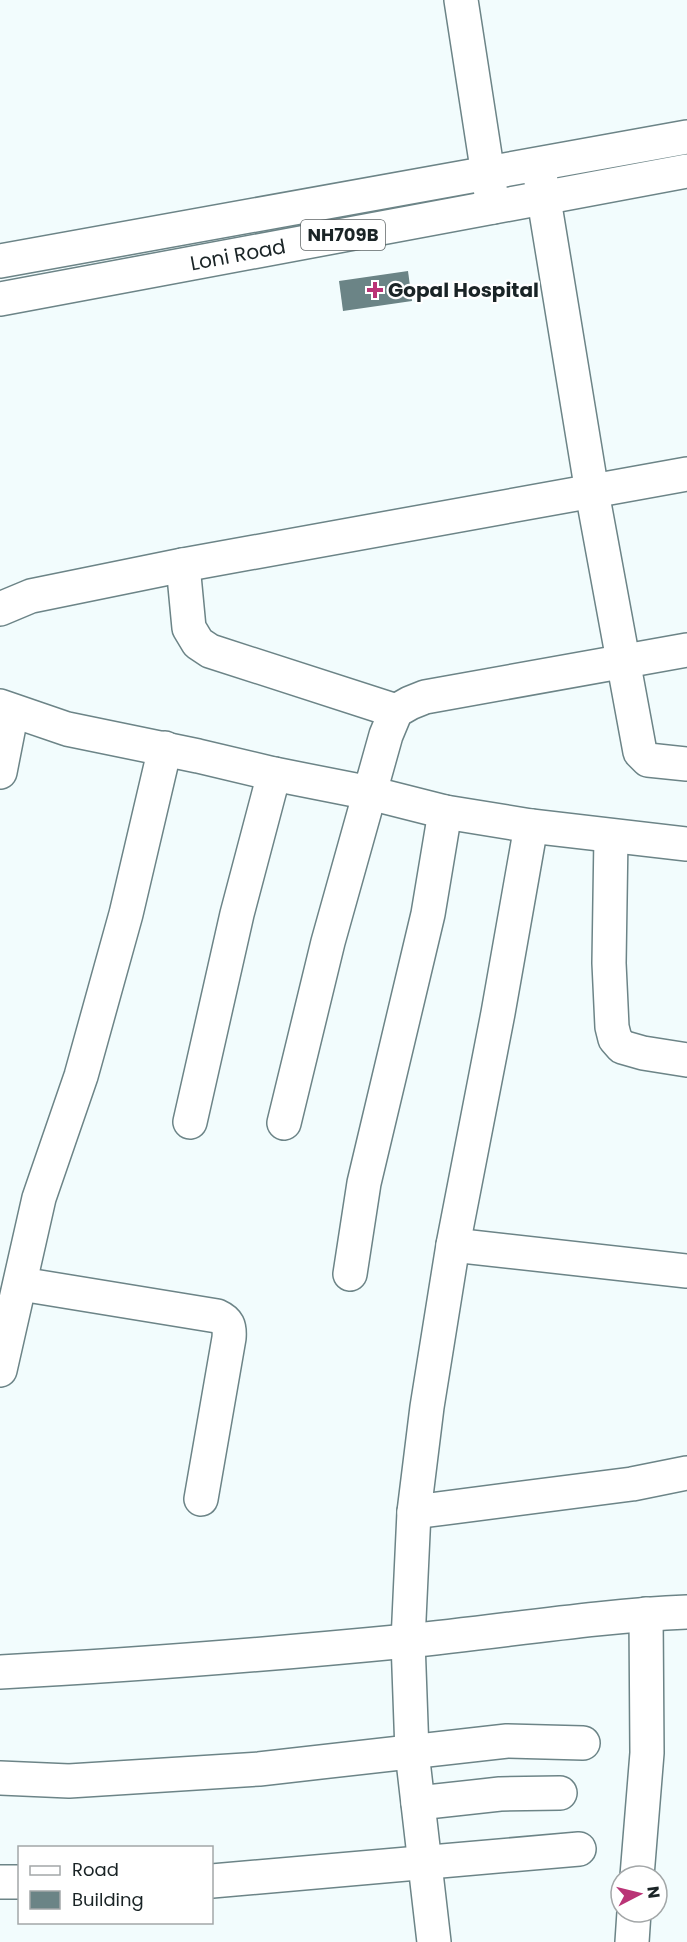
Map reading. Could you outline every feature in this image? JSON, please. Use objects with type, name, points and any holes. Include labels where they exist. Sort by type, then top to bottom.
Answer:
[{"type":"main road","points":[[460,0],[493,207]]},
{"type":"main road","name":"Loni Road","points":[[0,261],[687,137]]},
{"type":"main road","points":[[538,164],[592,492],[639,752],[648,760],[687,764]]},
{"type":"main road","name":"Loni Road","points":[[0,299],[687,171]]},
{"type":"main road","points":[[0,609],[31,597],[183,565],[687,474]]},
{"type":"main road","points":[[183,565],[189,628],[198,643],[210,651],[396,711]]},
{"type":"main road","points":[[284,1123],[328,942],[386,735],[396,711],[410,702],[451,691],[687,650]]},
{"type":"main road","points":[[0,772],[6,709],[67,729],[370,793],[445,812],[531,826],[687,844]]},
{"type":"main road","points":[[0,1370],[39,1198],[81,1076],[126,914],[165,748]]},
{"type":"main road","points":[[190,1122],[237,914],[274,774]]},
{"type":"main road","points":[[350,1274],[371,1152],[428,914],[445,812]]},
{"type":"main road","points":[[434,1942],[411,1752],[408,1641],[414,1512],[427,1407],[453,1245],[531,826]]},
{"type":"main road","points":[[611,836],[609,963],[612,1026],[615,1039],[622,1047],[687,1060]]},
{"type":"main road","points":[[453,1245],[687,1271]]},
{"type":"main road","points":[[21,1284],[217,1316],[225,1320],[230,1328],[229,1338],[201,1499]]},
{"type":"main road","points":[[414,1512],[632,1484],[687,1473]]},
{"type":"main road","points":[[0,1672],[119,1666],[408,1641],[646,1614],[687,1612]]},
{"type":"main road","points":[[638,1864],[647,1752],[646,1614]]},
{"type":"main road","points":[[0,1778],[69,1781],[259,1769],[507,1741],[583,1743]]},
{"type":"main road","points":[[418,1803],[500,1794],[560,1792]]},
{"type":"main road","points":[[213,1881],[579,1849]]},
{"type":"main road","points":[[0,1882],[18,1882]]},
{"type":"main road","points":[[632,1942],[633,1924]]},
{"type":"building","points":[[408,271],[412,301],[343,311],[339,281]]},
{"type":"place","name":"Gopal Hospital","points":[[375,290]]}]
